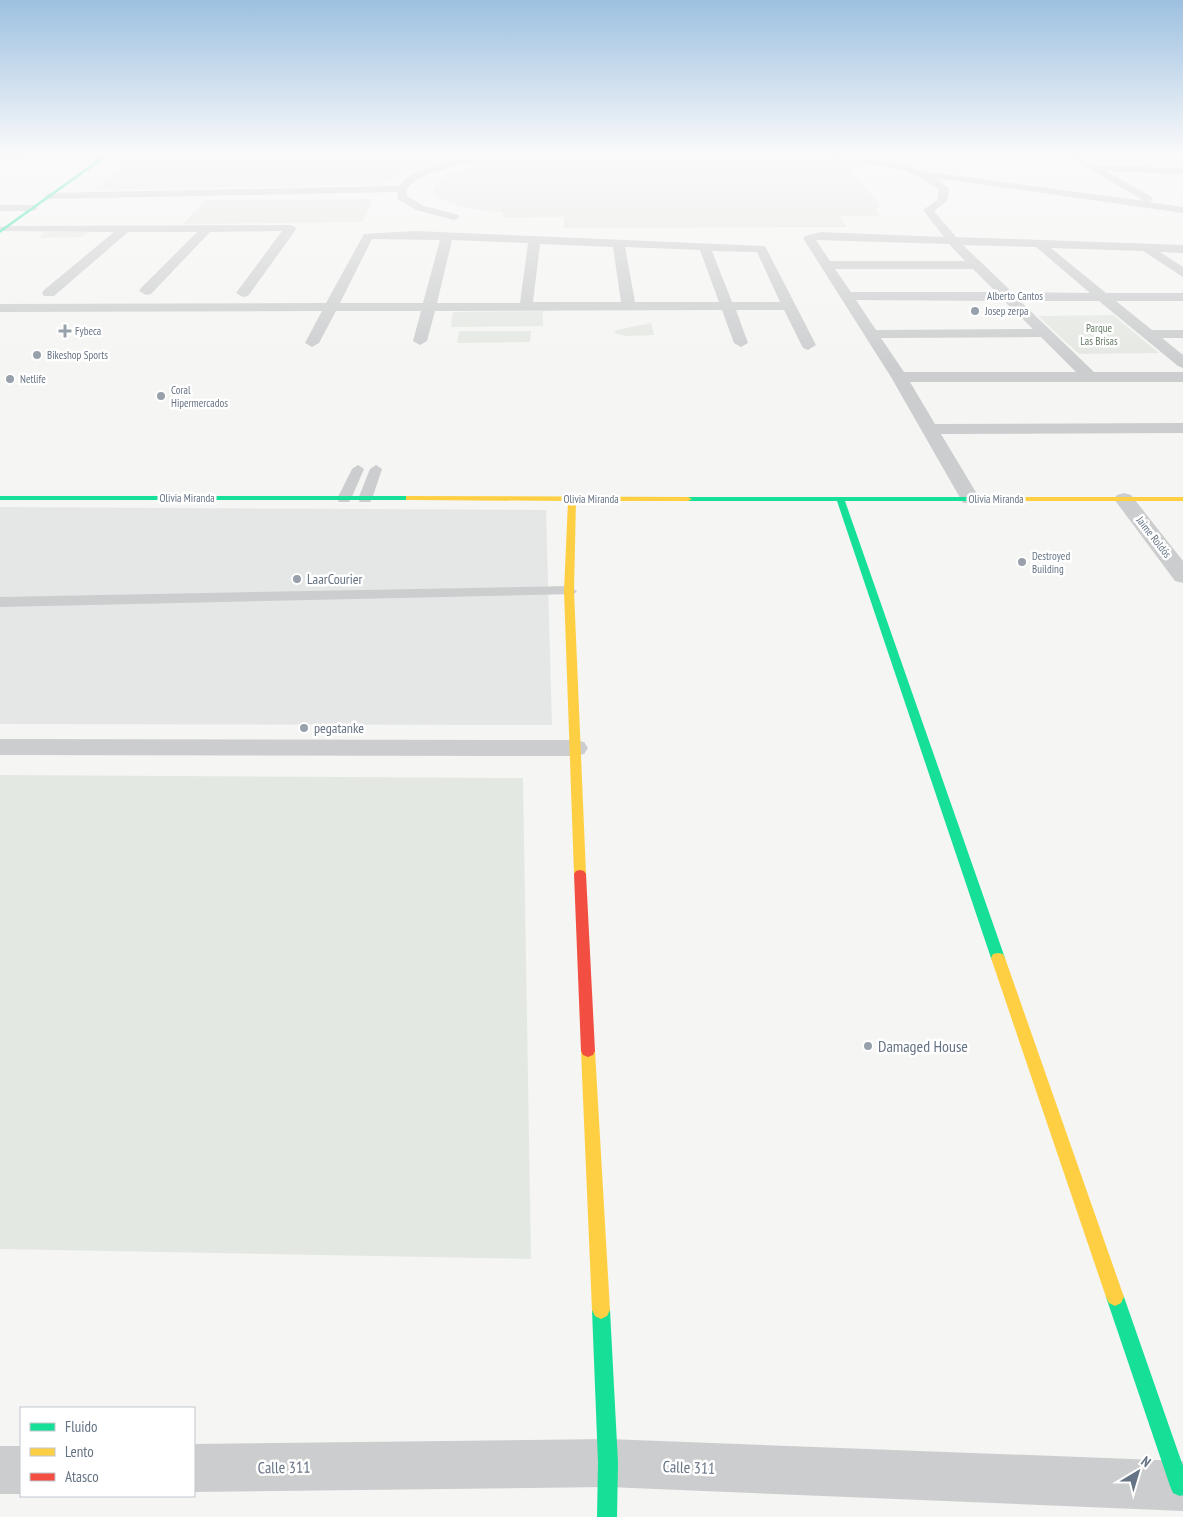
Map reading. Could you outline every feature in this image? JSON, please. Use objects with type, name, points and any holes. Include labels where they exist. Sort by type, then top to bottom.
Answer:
[{"type":"street","points":[[939,224],[976,265],[1090,377]]},
{"type":"street","points":[[146,291],[206,228]]},
{"type":"street","points":[[2,230],[291,228],[243,292]]},
{"type":"street","points":[[0,308],[42,301],[125,229]]},
{"type":"street","points":[[312,343],[368,236],[447,236],[761,249],[808,345]]},
{"type":"street","points":[[420,341],[447,236]]},
{"type":"street","points":[[970,499],[899,377],[810,237],[952,240],[1183,249]]},
{"type":"street","points":[[527,304],[534,240]]},
{"type":"street","points":[[618,243],[628,304]]},
{"type":"street","points":[[1039,244],[1183,363]]},
{"type":"street","points":[[704,247],[741,343]]},
{"type":"street","points":[[1146,247],[1183,274]]},
{"type":"street","points":[[828,266],[976,265]]},
{"type":"street","name":"Alberto Cantos","points":[[847,296],[1183,297]]},
{"type":"street","points":[[0,301],[332,305],[788,303]]},
{"type":"street","points":[[871,334],[1044,333]]},
{"type":"street","points":[[1147,334],[1183,334]]},
{"type":"street","points":[[899,377],[1183,377]]},
{"type":"street","points":[[930,429],[1183,428]]},
{"type":"street","name":"Olivia Miranda","points":[[0,498],[1183,499]]},
{"type":"street","points":[[572,499],[569,591],[574,748],[608,1463],[607,1517]]},
{"type":"street","points":[[840,499],[1182,1486]]},
{"type":"street","name":"Jaime Roldós","points":[[1124,499],[1183,576]]},
{"type":"street","points":[[0,747],[574,748]]},
{"type":"street","name":"Calle 311","points":[[195,1468],[608,1463],[1182,1486]]},
{"type":"street","points":[[0,1470],[20,1470]]},
{"type":"lane","points":[[344,499],[358,469]]},
{"type":"lane","points":[[365,499],[376,469]]},
{"type":"lane","points":[[0,602],[569,591]]},
{"type":"shaded area","points":[[0,507],[546,510],[552,725],[0,724]]},
{"type":"green space","points":[[564,224],[845,224],[847,227],[564,228]]},
{"type":"green space","points":[[45,232],[89,232],[82,237],[38,238]]},
{"type":"green space","points":[[543,311],[543,326],[451,327],[453,312]]},
{"type":"green space","name":"Parque Las Brisas","points":[[1113,315],[1159,353],[1079,354],[1038,316]]},
{"type":"green space","points":[[651,323],[654,335],[625,336],[614,333],[617,330]]},
{"type":"green space","points":[[459,331],[531,331],[530,342],[457,343]]},
{"type":"green space","points":[[0,775],[523,778],[531,1259],[0,1249]]},
{"type":"traffic: fast","points":[[0,232],[11,224]]},
{"type":"traffic: fast","points":[[0,498],[409,498]]},
{"type":"traffic: fast","points":[[688,499],[1008,499]]},
{"type":"traffic: fast","points":[[840,499],[998,958]]},
{"type":"traffic: fast","points":[[1115,1297],[1180,1486]]},
{"type":"traffic: fast","points":[[601,1310],[608,1463],[607,1517]]},
{"type":"traffic: slow","points":[[409,498],[688,499]]},
{"type":"traffic: slow","points":[[572,499],[569,591],[580,874]]},
{"type":"traffic: slow","points":[[1008,499],[1183,499]]},
{"type":"traffic: slow","points":[[998,958],[1115,1297]]},
{"type":"traffic: slow","points":[[588,1051],[601,1310]]},
{"type":"traffic: jam","points":[[580,874],[588,1051]]},
{"type":"place","name":"Josep zerpa","points":[[975,311]]},
{"type":"place","name":"Fybeca","points":[[65,331]]},
{"type":"place","name":"Bikeshop Sports","points":[[37,355]]},
{"type":"place","name":"Netlife","points":[[10,379]]},
{"type":"place","name":"Coral Hipermercados","points":[[161,396]]},
{"type":"place","name":"Destroyed Building","points":[[1022,562]]},
{"type":"place","name":"LaarCourier","points":[[297,579]]},
{"type":"place","name":"pegatanke","points":[[304,728]]},
{"type":"place","name":"Damaged House","points":[[868,1046]]}]
